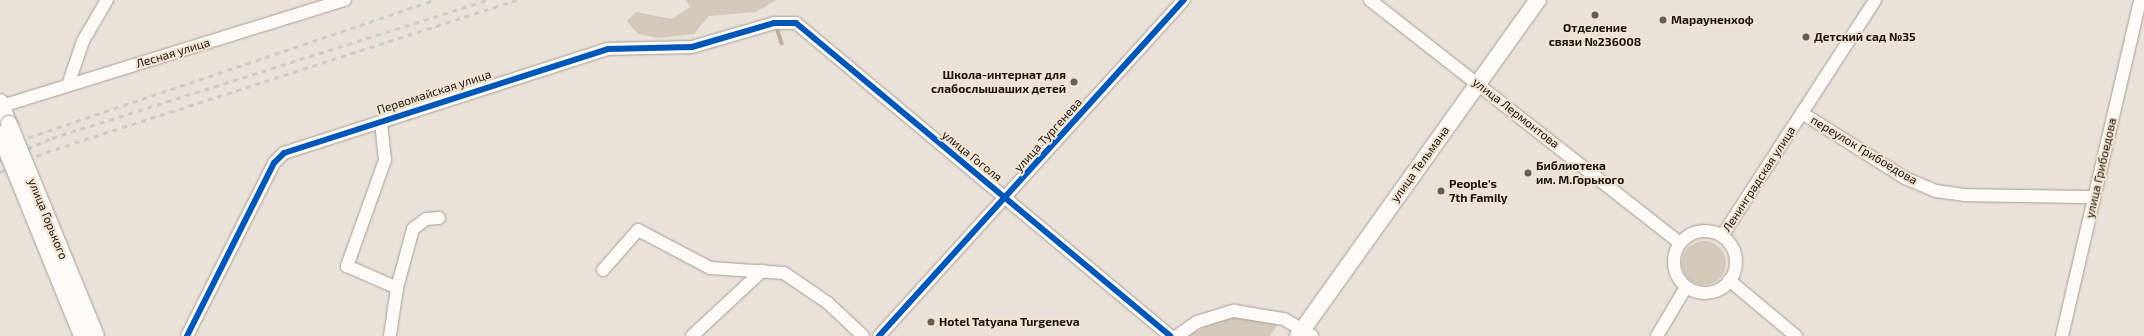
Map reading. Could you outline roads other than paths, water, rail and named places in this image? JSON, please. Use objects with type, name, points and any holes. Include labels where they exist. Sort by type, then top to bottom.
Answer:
[{"type":"main road","name":"улица Тельмана","points":[[1304,334],[1478,83],[1538,0]]},
{"type":"main road","name":"улица Горького","points":[[1,104],[96,336]]},
{"type":"main road","name":"улица Горького","points":[[0,134],[82,336]]},
{"type":"street","points":[[68,85],[83,41],[107,0]]},
{"type":"street","name":"Лесная улица","points":[[1,104],[68,85],[345,0]]},
{"type":"street","name":"улица Тургенева","points":[[879,336],[1006,198],[1184,0]]},
{"type":"street","name":"улица Лермонтова","points":[[1370,0],[1478,83],[1680,243]]},
{"type":"street","name":"Ленинградская улица","points":[[1722,236],[1875,0]]},
{"type":"street","name":"улица Грибоедова","points":[[2062,336],[2140,0]]},
{"type":"street","name":"Первомайская улица","points":[[187,336],[274,163],[284,153],[298,147],[608,49],[692,46],[774,23],[796,24]]},
{"type":"street","name":"улица Гоголя","points":[[796,24],[1171,336]]},
{"type":"street","name":"переулок Грибоедова","points":[[1802,113],[1905,178],[1936,191],[1964,196],[2094,197]]},
{"type":"street","points":[[381,122],[385,160],[347,266],[397,288]]},
{"type":"street","points":[[390,336],[397,288],[413,229],[426,219],[439,218]]},
{"type":"street","points":[[602,270],[638,230],[710,268],[784,273],[828,303],[863,336]]},
{"type":"street","name":"Ленинградская улица","points":[[1680,243],[1693,233],[1708,231],[1722,236],[1730,244],[1735,258],[1729,280]]},
{"type":"street","points":[[1680,243],[1673,261],[1680,282],[1686,287],[1710,292],[1729,280],[1796,336]]},
{"type":"street","points":[[692,336],[762,271]]},
{"type":"street","points":[[1656,336],[1686,287]]},
{"type":"street","name":"улица Тельмана","points":[[1177,336],[1197,322],[1234,311],[1277,317],[1304,334]]},
{"type":"waterway","points":[[778,31],[782,43]]},
{"type":"railway","points":[[0,147],[435,0]]},
{"type":"railway","points":[[0,161],[52,138],[487,0]]},
{"type":"railway","points":[[0,172],[46,152],[518,0]]},
{"type":"place","name":"Отделение связи №236008","points":[[1595,15]]},
{"type":"place","name":"Марауненхоф","points":[[1663,20]]},
{"type":"place","name":"Детский сад №35","points":[[1806,37]]},
{"type":"place","name":"Школа-интернат для слабослышаших детей","points":[[1074,82]]},
{"type":"place","name":"Библиотека им. М.Горького","points":[[1528,173]]},
{"type":"place","name":"People's 7th Family","points":[[1441,191]]},
{"type":"place","name":"Hotel Tatyana Turgeneva","points":[[931,322]]}]
